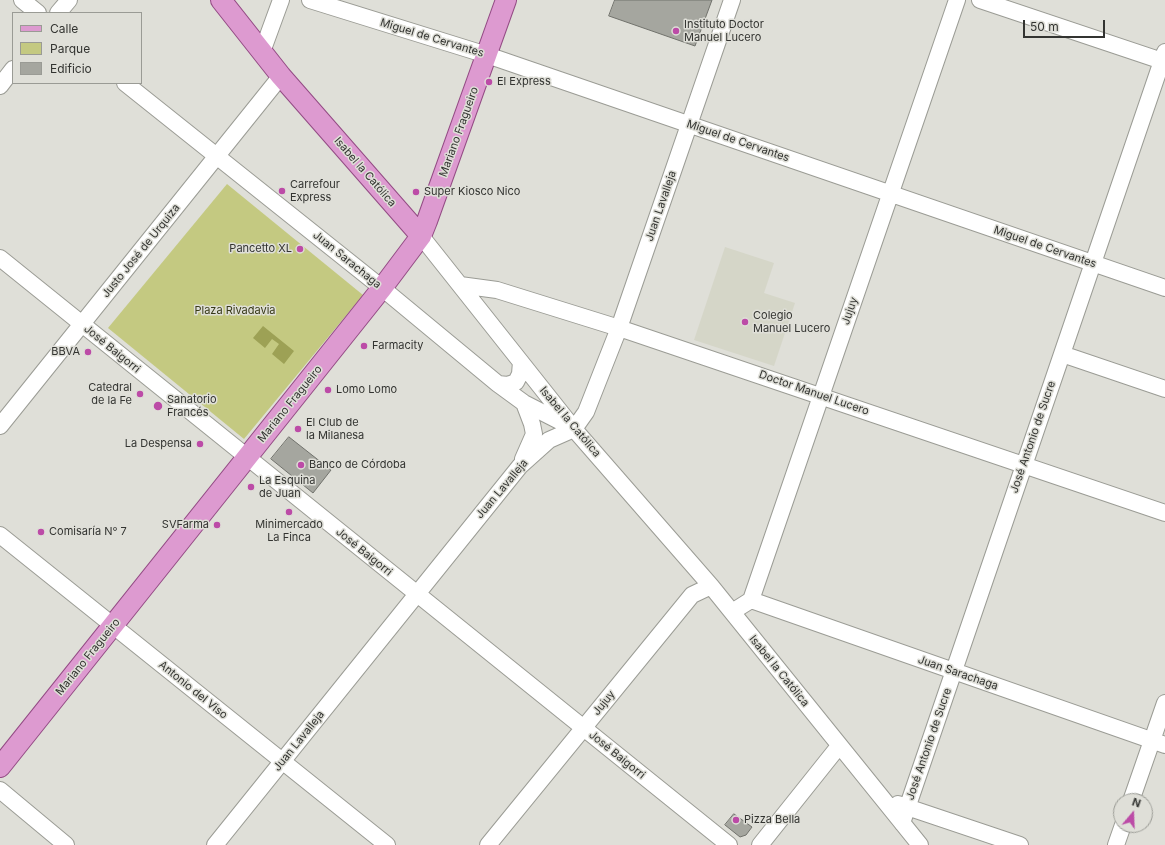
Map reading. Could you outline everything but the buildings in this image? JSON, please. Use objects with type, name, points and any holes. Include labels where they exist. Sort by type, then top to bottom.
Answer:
[{"type":"main road","name":"Isabel la Católica","points":[[221,0],[281,76],[421,236]]},
{"type":"main road","name":"Mariano Fragueiro","points":[[0,767],[382,288],[421,236],[428,221],[506,0]]},
{"type":"street","points":[[22,0],[37,12]]},
{"type":"street","points":[[59,12],[69,0]]},
{"type":"street","points":[[262,52],[281,0]]},
{"type":"street","name":"Miguel de Cervantes","points":[[310,0],[487,55],[1165,288]]},
{"type":"street","name":"Juan Lavalleja","points":[[215,845],[520,466],[549,440],[574,428],[586,412],[619,328],[732,0]]},
{"type":"street","name":"Jujuy","points":[[751,600],[957,0]]},
{"type":"street","points":[[980,0],[1164,58]]},
{"type":"street","name":"José Antonio de Sucre","points":[[902,822],[1164,58]]},
{"type":"street","points":[[0,86],[12,70]]},
{"type":"street","name":"Justo José de Urquiza","points":[[0,426],[281,76]]},
{"type":"street","name":"Juan Sarachaga","points":[[126,84],[382,288],[498,384],[524,403],[574,428]]},
{"type":"street","name":"Isabel la Católica","points":[[421,236],[574,428],[711,586],[920,845]]},
{"type":"street","name":"José Baigorri","points":[[0,258],[729,845]]},
{"type":"street","name":"Doctor Manuel Lucero","points":[[460,285],[497,290],[619,328],[1165,513]]},
{"type":"street","points":[[1062,354],[1165,390]]},
{"type":"street","points":[[498,384],[508,386],[516,382],[520,374],[521,362]]},
{"type":"street","points":[[520,466],[534,434],[524,403]]},
{"type":"street","name":"Antonio del Viso","points":[[0,535],[387,845]]},
{"type":"street","name":"Jujuy","points":[[488,845],[692,595],[711,586]]},
{"type":"street","points":[[732,612],[751,600]]},
{"type":"street","name":"Juan Sarachaga","points":[[751,600],[1158,743]]},
{"type":"street","points":[[1135,793],[1158,743],[1165,703]]},
{"type":"street","points":[[760,845],[839,746]]},
{"type":"street","points":[[0,790],[66,845]]},
{"type":"street","points":[[882,798],[1020,845]]},
{"type":"street","points":[[1116,845],[1120,833]]},
{"type":"shaded area","name":"Colegio Manuel Lucero","points":[[725,247],[774,263],[764,293],[795,303],[774,366],[694,340]]},
{"type":"shaded area","points":[[263,326],[294,351],[284,364],[272,354],[279,344],[272,339],[265,348],[253,338]]},
{"type":"green space","name":"Plaza Rivadavia","points":[[227,184],[363,295],[244,439],[108,328]]},
{"type":"place","name":"Instituto Doctor Manuel Lucero","points":[[676,31]]},
{"type":"place","name":"El Express","points":[[489,82]]},
{"type":"place","name":"Carrefour Express","points":[[282,191]]},
{"type":"place","name":"Super Kiosco Nico","points":[[416,192]]},
{"type":"place","name":"Pancetto XL","points":[[300,249]]},
{"type":"place","name":"Colegio Manuel Lucero","points":[[745,322]]},
{"type":"place","name":"Farmacity","points":[[364,346]]},
{"type":"place","name":"BBVA","points":[[88,352]]},
{"type":"place","name":"Lomo Lomo","points":[[328,390]]},
{"type":"place","name":"Catedral de la Fe","points":[[140,394]]},
{"type":"place","name":"Sanatorio Francés","points":[[158,406]]},
{"type":"place","name":"El Club de la Milanesa","points":[[298,429]]},
{"type":"place","name":"La Despensa","points":[[200,444]]},
{"type":"place","name":"Banco de Córdoba","points":[[301,465]]},
{"type":"place","name":"La Esquina de Juan","points":[[251,487]]},
{"type":"place","name":"Minimercado La Finca","points":[[289,512]]},
{"type":"place","name":"SVFarma","points":[[217,525]]},
{"type":"place","name":"Comisaría N° 7","points":[[41,532]]},
{"type":"place","name":"Pizza Bella","points":[[736,820]]}]
